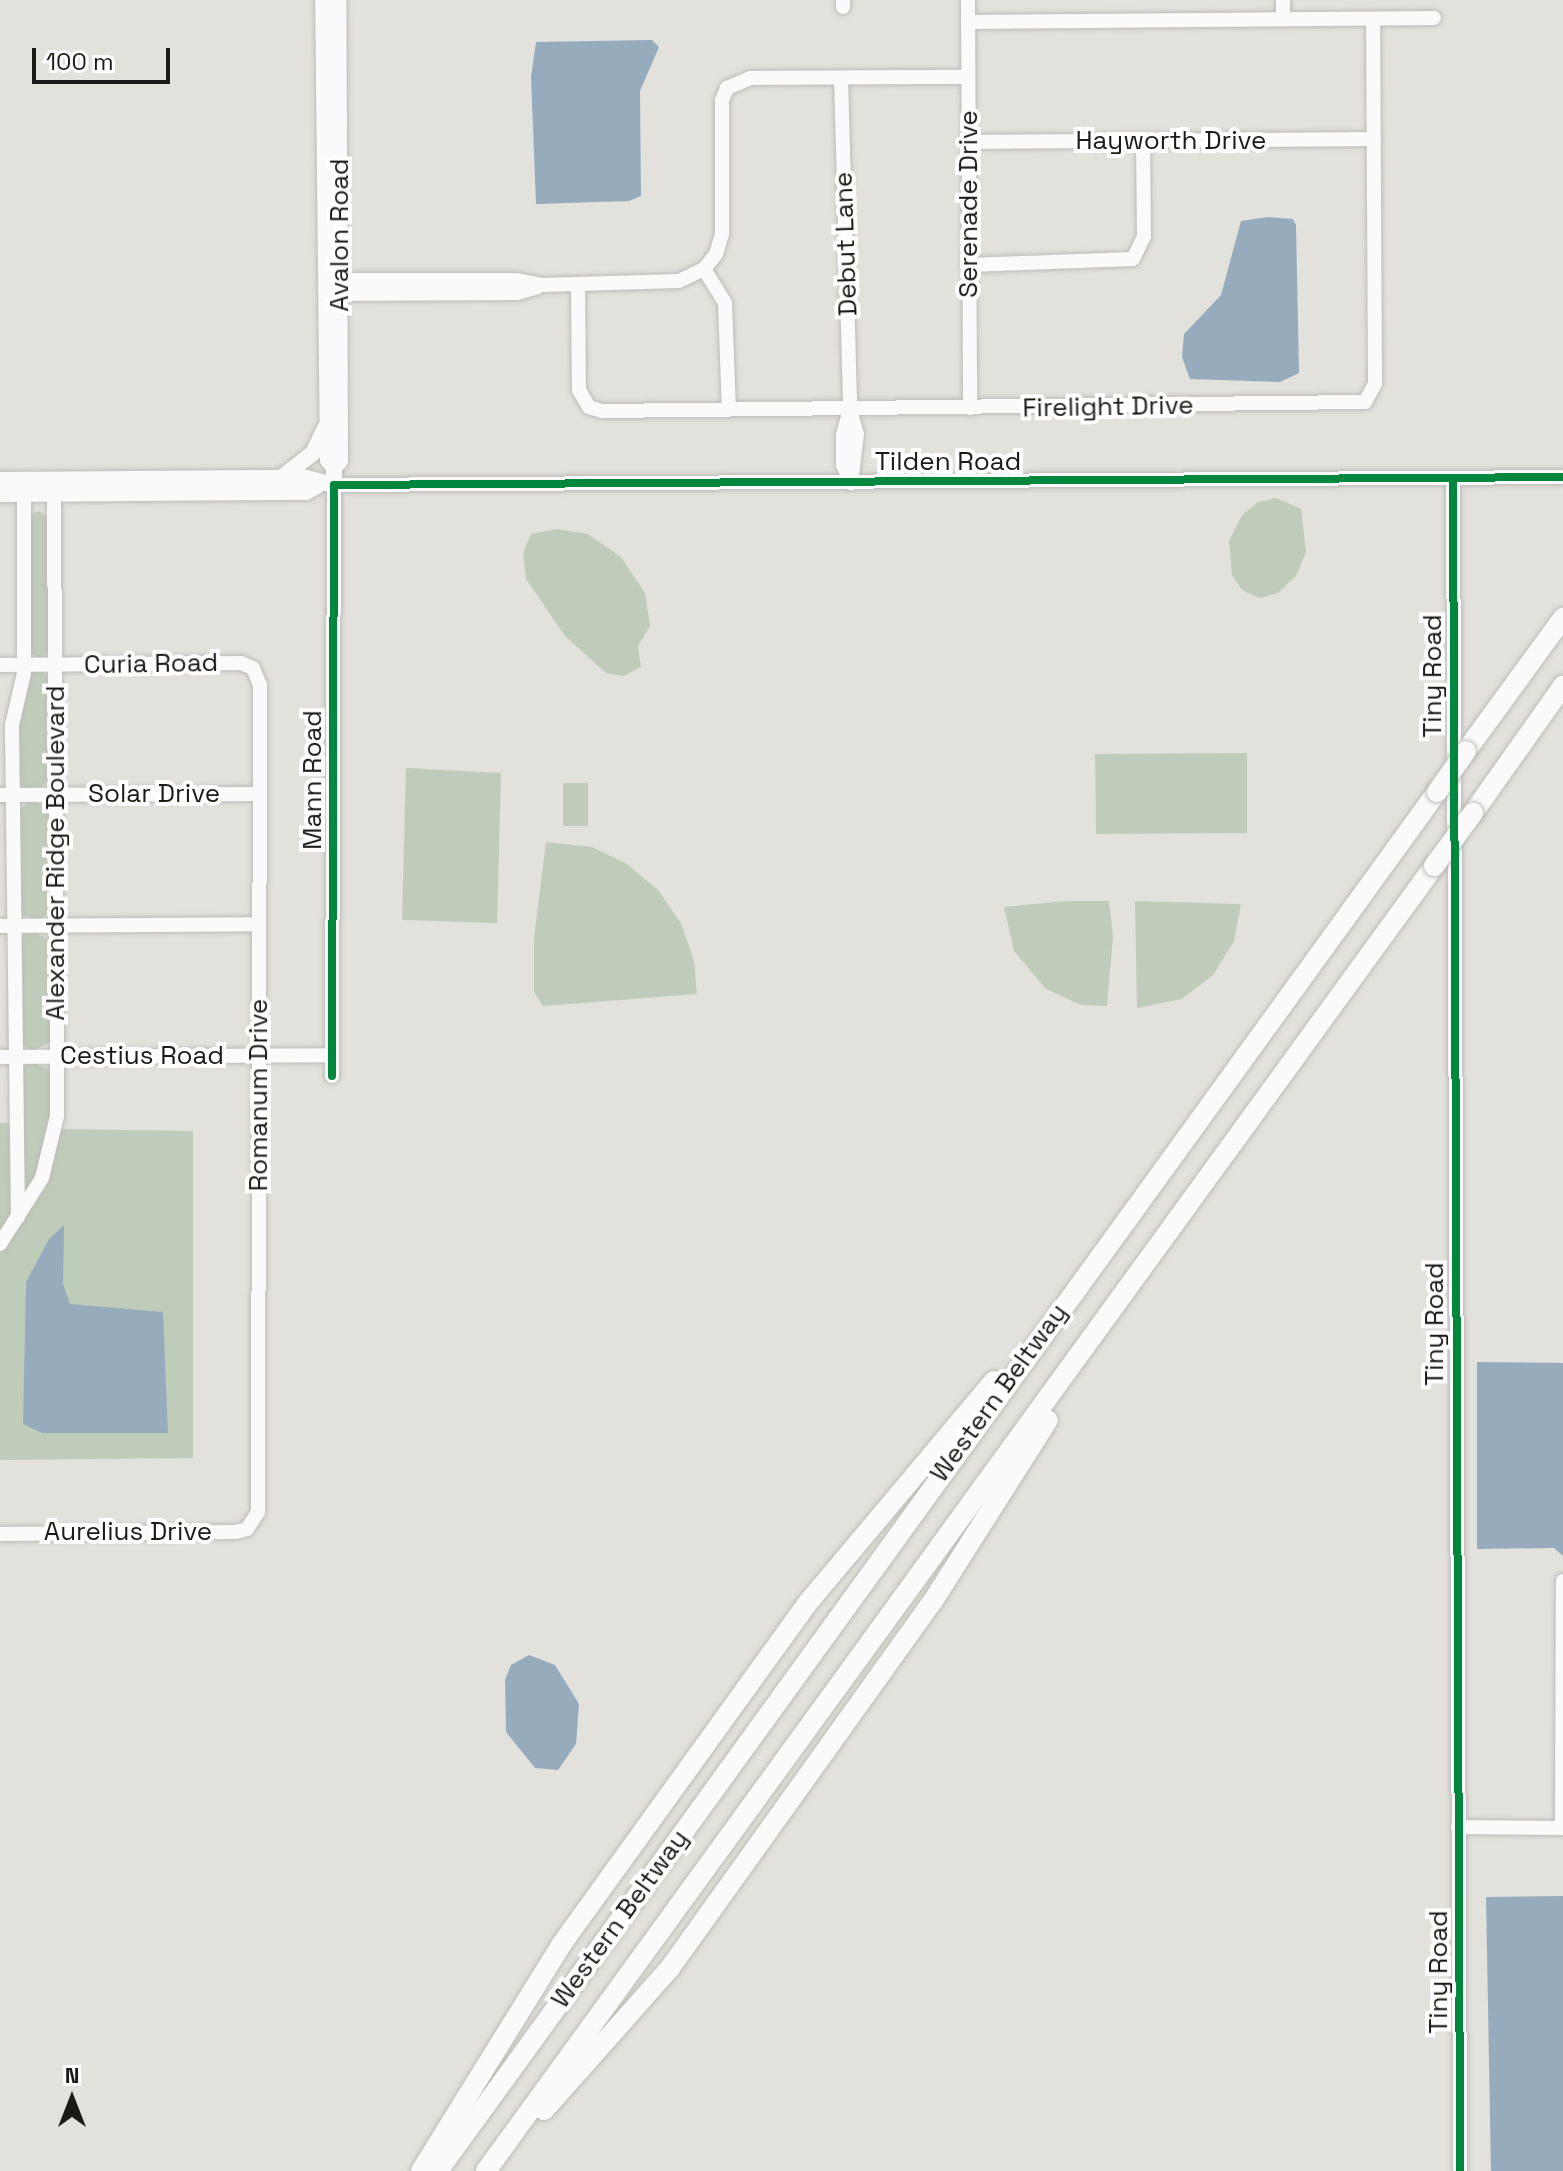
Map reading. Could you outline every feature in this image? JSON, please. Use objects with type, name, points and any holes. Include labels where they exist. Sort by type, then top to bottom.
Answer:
[{"type":"highway","name":"Western Beltway","points":[[438,2171],[1075,1287],[1563,618]]},
{"type":"highway","name":"Western Beltway","points":[[486,2171],[1120,1301],[1563,686]]},
{"type":"highway","points":[[421,2171],[561,1945],[806,1605],[888,1502],[1075,1287]]},
{"type":"highway","points":[[486,2171],[670,1968],[933,1601],[1120,1301]]},
{"type":"main road","name":"Avalon Road","points":[[323,0],[340,461],[326,485]]},
{"type":"main road","name":"Avalon Road","points":[[334,467],[328,460],[327,419],[333,287],[338,0]]},
{"type":"main road","points":[[280,478],[313,453],[327,419]]},
{"type":"main road","points":[[54,487],[280,478],[306,478],[326,485]]},
{"type":"main road","points":[[0,480],[24,487],[306,492],[326,485]]},
{"type":"main road","points":[[0,494],[24,487]]},
{"type":"street","name":"Serenade Drive","points":[[968,0],[970,408]]},
{"type":"street","points":[[1283,0],[1283,19]]},
{"type":"street","points":[[968,22],[1434,18]]},
{"type":"street","name":"Firelight Drive","points":[[578,285],[579,390],[589,407],[850,410],[1365,402],[1375,384],[1373,19]]},
{"type":"street","points":[[333,287],[652,285],[704,269],[716,254],[722,234],[722,100],[727,88],[750,78],[968,77]]},
{"type":"street","name":"Debut Lane","points":[[841,78],[851,483]]},
{"type":"street","name":"Hayworth Drive","points":[[968,142],[1374,139]]},
{"type":"street","points":[[969,265],[1133,259],[1144,236],[1143,141]]},
{"type":"street","points":[[704,269],[725,303],[729,410]]},
{"type":"street","name":"Tilden Road","points":[[326,485],[1563,477]]},
{"type":"street","name":"Tiny Road","points":[[1453,478],[1460,2171]]},
{"type":"street","name":"Mann Road","points":[[326,485],[332,1076]]},
{"type":"street","name":"Alexander Ridge Boulevard","points":[[18,1217],[7,1057],[6,795],[12,725],[25,665],[24,487]]},
{"type":"street","name":"Alexander Ridge Boulevard","points":[[0,1244],[51,1154],[57,1057],[54,487]]},
{"type":"street","name":"Curia Road","points":[[0,665],[241,663],[253,668]]},
{"type":"street","name":"Romanum Drive","points":[[253,668],[260,685],[258,1512],[253,1523]]},
{"type":"street","name":"Solar Drive","points":[[6,795],[260,794]]},
{"type":"street","points":[[6,927],[259,924]]},
{"type":"street","name":"Cestius Road","points":[[7,1057],[332,1055]]},
{"type":"street","name":"Aurelius Drive","points":[[0,1534],[236,1532],[253,1523]]},
{"type":"street","points":[[1458,1827],[1562,1828],[1563,1581]]},
{"type":"green space","points":[[1276,498],[1301,509],[1306,552],[1296,576],[1278,593],[1260,598],[1242,590],[1232,575],[1229,541],[1242,515],[1258,502]]},
{"type":"green space","points":[[39,511],[48,517],[49,652],[39,658],[30,653],[30,515]]},
{"type":"green space","points":[[557,529],[588,534],[621,557],[645,593],[650,626],[638,646],[641,667],[624,676],[606,673],[565,636],[526,579],[523,553],[531,534]]},
{"type":"green space","points":[[43,671],[50,681],[50,778],[39,789],[26,788],[19,783],[16,727],[30,673]]},
{"type":"green space","points":[[1247,753],[1247,833],[1096,834],[1095,754]]},
{"type":"green space","points":[[406,768],[501,773],[497,923],[402,920]]},
{"type":"green space","points":[[563,783],[588,783],[588,826],[563,826]]},
{"type":"green space","points":[[31,801],[50,809],[49,912],[39,920],[20,914],[17,811]]},
{"type":"green space","points":[[546,842],[592,847],[627,864],[658,890],[681,923],[694,961],[697,994],[543,1006],[534,992],[534,938]]},
{"type":"green space","points":[[1066,901],[1109,901],[1113,937],[1107,1006],[1081,1005],[1046,989],[1014,951],[1004,907]]},
{"type":"green space","points":[[1135,901],[1241,904],[1234,941],[1213,975],[1182,999],[1137,1008]]},
{"type":"green space","points":[[32,931],[51,941],[50,1042],[33,1051],[21,1044],[21,937]]},
{"type":"green space","points":[[30,1062],[51,1070],[53,1107],[41,1170],[26,1191],[21,1189],[21,1068]]},
{"type":"green space","points":[[0,1123],[10,1123],[11,1128],[11,1211],[0,1233]]},
{"type":"green space","points":[[60,1129],[193,1131],[193,1458],[0,1460],[0,1254],[49,1174]]},
{"type":"water","points":[[652,40],[659,47],[640,91],[641,196],[629,201],[536,204],[531,77],[536,42]]},
{"type":"water","points":[[1268,217],[1293,219],[1296,225],[1299,373],[1280,382],[1190,379],[1182,357],[1184,334],[1221,295],[1241,221]]},
{"type":"water","points":[[64,1225],[63,1284],[70,1304],[163,1312],[168,1433],[42,1433],[23,1424],[26,1282],[49,1239]]},
{"type":"water","points":[[1477,1362],[1563,1363],[1563,1556],[1554,1548],[1477,1549]]},
{"type":"water","points":[[529,1655],[555,1665],[579,1704],[576,1744],[558,1770],[535,1768],[506,1732],[505,1680],[511,1665]]},
{"type":"water","points":[[1563,1896],[1563,2171],[1491,2171],[1486,1897]]},
{"type":"cycle path","points":[[332,1076],[334,485],[1563,477]]},
{"type":"cycle path","points":[[1453,478],[1460,2171]]}]
